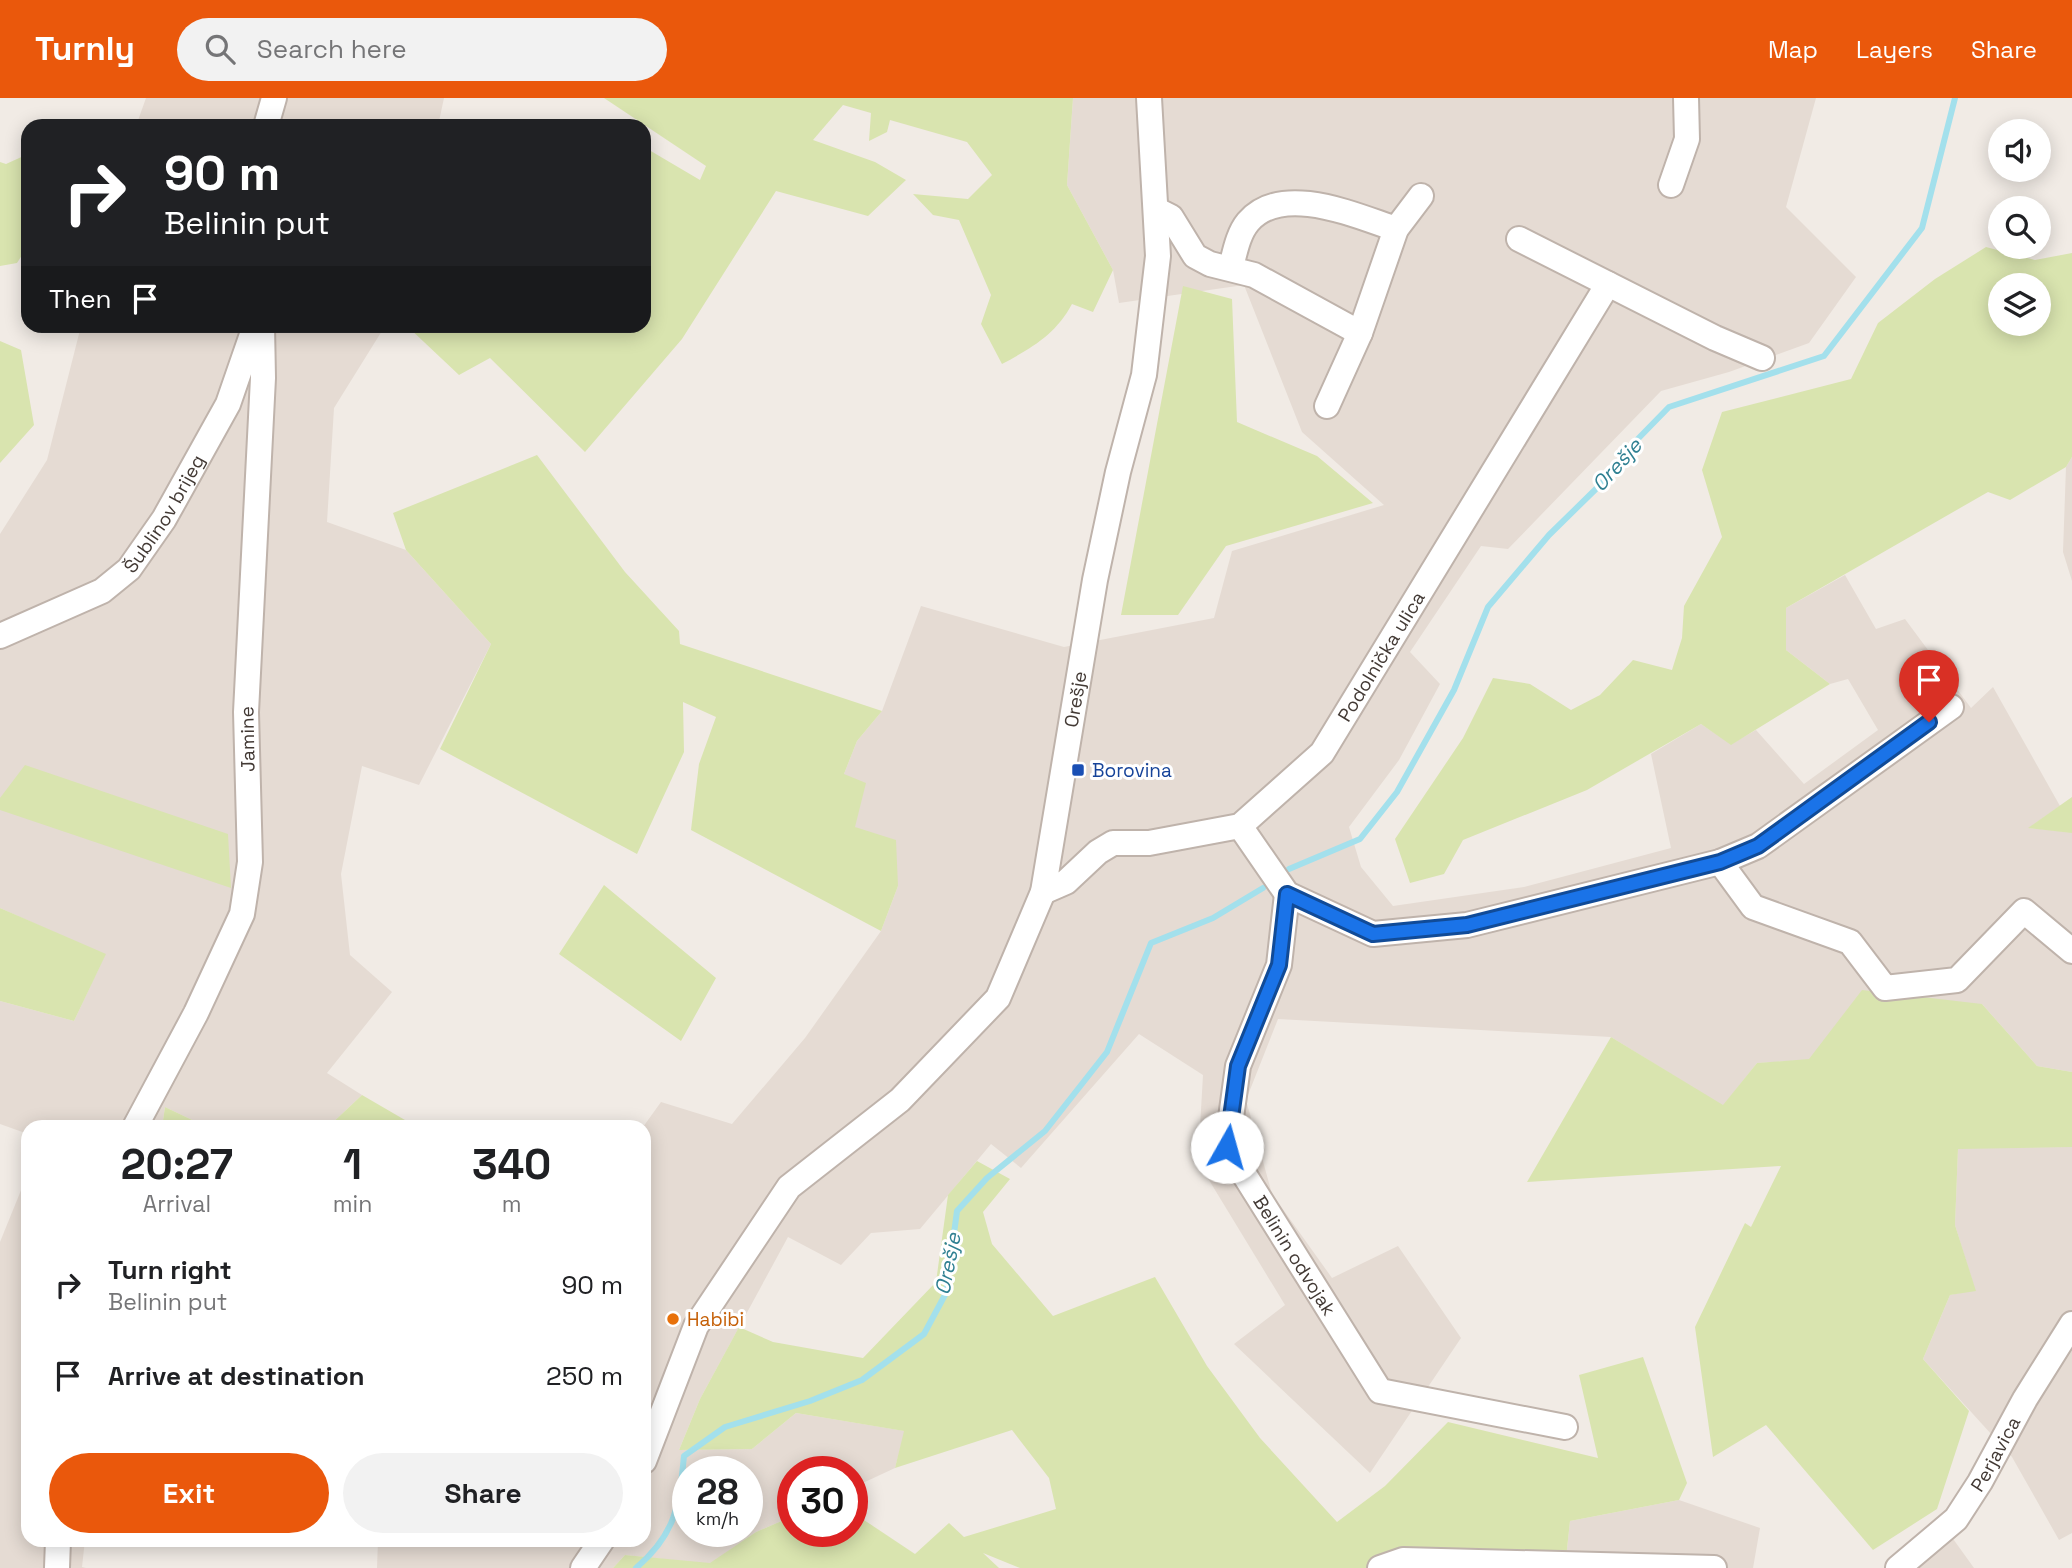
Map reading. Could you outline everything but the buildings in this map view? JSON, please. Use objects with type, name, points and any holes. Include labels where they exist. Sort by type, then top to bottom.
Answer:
[{"type":"street","points":[[268,119],[274,98]]},
{"type":"street","name":"Orešje","points":[[651,1443],[696,1326],[789,1187],[900,1100],[998,998],[1043,892],[1095,580],[1118,472],[1144,375],[1158,256],[1149,98]]},
{"type":"street","points":[[1671,185],[1687,139],[1686,98]]},
{"type":"street","points":[[1327,406],[1360,333],[1396,229],[1421,196]]},
{"type":"street","points":[[1231,267],[1236,244],[1247,223],[1261,211],[1275,206],[1304,203],[1332,208],[1396,229]]},
{"type":"street","points":[[1157,210],[1171,217],[1195,256],[1210,264],[1231,267],[1254,275],[1360,333]]},
{"type":"street","points":[[1519,239],[1608,285],[1762,358]]},
{"type":"street","name":"Podolnička ulica","points":[[1240,825],[1322,753],[1608,285]]},
{"type":"street","name":"Šublinov brijeg","points":[[0,636],[102,591],[129,569],[164,519],[228,404],[253,333]]},
{"type":"street","name":"Jamine","points":[[139,1120],[196,1013],[242,914],[250,862],[246,712],[263,378],[262,333]]},
{"type":"street","points":[[1043,892],[1066,883],[1098,852],[1113,844],[1149,843],[1240,825],[1287,894],[1373,934],[1467,925],[1720,862],[1758,846],[1951,707]]},
{"type":"street","points":[[1720,862],[1753,906],[1850,942],[1885,988],[1957,980],[2024,911],[2072,951]]},
{"type":"street","name":"Belinin odvojak","points":[[1287,894],[1279,965],[1238,1066],[1227,1147],[1380,1391],[1565,1427]]},
{"type":"street","name":"Perjavica","points":[[1898,1568],[1956,1519],[2072,1324]]},
{"type":"street","points":[[57,1568],[58,1547]]},
{"type":"street","points":[[583,1568],[597,1547]]},
{"type":"street","points":[[1380,1568],[1403,1560],[1714,1568]]},
{"type":"shaded area","points":[[146,98],[444,98],[440,119],[138,119]]},
{"type":"shaded area","points":[[1073,98],[1816,98],[1786,207],[1856,277],[1809,343],[1729,372],[1661,391],[1508,549],[1481,546],[1410,652],[1440,684],[1399,760],[1349,827],[1361,867],[1393,906],[1524,887],[1671,848],[1651,754],[1701,724],[1731,744],[1756,730],[1804,784],[1878,730],[1848,679],[1830,684],[1786,650],[1786,608],[1845,575],[1876,629],[1905,619],[1971,708],[1993,687],[2060,806],[2029,828],[2072,832],[2072,1072],[2037,1066],[1982,1004],[1809,1060],[1757,1063],[1723,1106],[1611,1037],[1278,1019],[1246,1100],[1272,1194],[1332,1278],[1398,1246],[1461,1338],[1370,1473],[1234,1344],[1285,1305],[1198,1162],[1203,1075],[1139,1034],[1021,1168],[991,1144],[920,1229],[871,1233],[841,1265],[788,1237],[700,1399],[679,1450],[752,1449],[796,1413],[905,1431],[895,1468],[868,1481],[868,1456],[777,1456],[777,1523],[763,1529],[763,1456],[672,1456],[672,1547],[734,1547],[710,1564],[625,1555],[613,1568],[377,1568],[378,1547],[651,1547],[651,1120],[648,1120],[661,1102],[732,1124],[805,1038],[881,931],[898,886],[855,827],[844,774],[857,741],[882,711],[921,606],[1064,647],[1214,618],[1232,551],[1384,505],[1302,432],[1244,285],[1119,303],[1113,270],[1067,185]]},
{"type":"shaded area","points":[[79,333],[381,333],[334,408],[327,522],[406,550],[491,644],[419,785],[362,766],[341,874],[350,955],[392,992],[327,1073],[362,1095],[335,1120],[192,1120],[165,1107],[163,1120],[21,1120],[21,1132],[0,1124],[0,1001],[74,1021],[105,955],[0,908],[0,534],[47,460]]},
{"type":"shaded area","points":[[2072,457],[2072,581],[2063,552],[2066,467]]},
{"type":"shaded area","points":[[2072,1147],[2072,1533],[2059,1540],[2012,1457],[1923,1359],[1950,1295],[1975,1290],[1955,1225],[1958,1148]]},
{"type":"shaded area","points":[[21,1190],[21,1547],[84,1547],[82,1567],[86,1568],[0,1568],[0,1242]]},
{"type":"shaded area","points":[[1679,1500],[1760,1528],[1753,1568],[1565,1568],[1570,1521]]},
{"type":"shaded area","points":[[1951,1536],[1974,1568],[1909,1568]]},
{"type":"green space","points":[[604,98],[1073,98],[1067,185],[1113,270],[1093,312],[1072,304],[1051,332],[1002,364],[981,324],[991,295],[959,220],[933,215],[913,194],[968,199],[992,175],[967,142],[890,120],[887,132],[869,141],[871,113],[843,105],[813,140],[875,162],[906,180],[868,216],[776,191],[682,339],[585,452],[490,358],[459,375],[414,333],[651,333],[651,151],[700,180],[706,166],[651,129],[651,119],[636,119]]},
{"type":"green space","points":[[21,157],[21,257],[17,263],[0,266],[0,162],[6,164]]},
{"type":"green space","points":[[1986,247],[1988,259],[2051,259],[2072,253],[2072,457],[2066,467],[2010,500],[1988,492],[1786,608],[1786,650],[1830,684],[1731,745],[1701,724],[1587,790],[1463,840],[1444,874],[1410,883],[1395,839],[1463,738],[1493,678],[1530,684],[1571,710],[1600,695],[1633,660],[1672,670],[1682,638],[1684,606],[1722,537],[1702,470],[1722,412],[1851,379],[1878,323],[1935,279]]},
{"type":"green space","points":[[1183,286],[1232,299],[1237,422],[1317,456],[1373,503],[1226,546],[1178,615],[1121,615]]},
{"type":"green space","points":[[0,341],[21,350],[34,425],[0,463]]},
{"type":"green space","points":[[537,455],[625,572],[679,631],[680,644],[882,711],[857,741],[844,774],[866,783],[855,827],[896,840],[898,886],[881,931],[691,830],[699,764],[716,717],[683,702],[684,752],[637,854],[440,749],[491,644],[406,550],[393,513]]},
{"type":"green space","points":[[25,765],[228,834],[231,888],[0,810],[0,798]]},
{"type":"green space","points":[[2072,797],[2072,833],[2028,828]]},
{"type":"green space","points":[[604,885],[716,978],[681,1041],[559,954]]},
{"type":"green space","points":[[0,908],[106,954],[74,1021],[0,1001]]},
{"type":"green space","points":[[1862,990],[1982,1004],[2037,1066],[2072,1072],[2072,1147],[1958,1149],[1955,1225],[1976,1291],[1950,1295],[1923,1359],[1969,1411],[1937,1509],[1873,1550],[1766,1425],[1713,1457],[1695,1327],[1745,1223],[1751,1227],[1781,1166],[1527,1182],[1611,1037],[1723,1105],[1757,1063],[1809,1059]]},
{"type":"green space","points":[[362,1095],[405,1120],[335,1120]]},
{"type":"green space","points":[[165,1107],[192,1120],[163,1120]]},
{"type":"green space","points":[[977,1161],[1010,1179],[983,1212],[992,1244],[1053,1316],[1155,1277],[1207,1366],[1260,1438],[1337,1522],[1385,1486],[1448,1422],[1598,1458],[1579,1375],[1643,1357],[1687,1483],[1679,1500],[1570,1521],[1565,1568],[1020,1568],[983,1553],[999,1568],[613,1568],[625,1555],[710,1563],[734,1547],[763,1547],[763,1529],[777,1523],[777,1547],[868,1547],[868,1523],[915,1554],[949,1523],[964,1537],[1056,1509],[1049,1478],[1012,1430],[895,1468],[904,1431],[796,1413],[752,1449],[679,1450],[700,1399],[739,1327],[773,1342],[863,1358],[936,1282],[948,1195]]},
{"type":"waterway","name":"Orešje","points":[[1289,869],[1360,839],[1397,792],[1454,690],[1488,607],[1549,535],[1602,483],[1629,448],[1669,407],[1824,356],[1922,228],[1955,98]]},
{"type":"waterway","name":"Orešje","points":[[636,1568],[660,1543],[673,1518],[684,1456],[725,1427],[810,1401],[862,1380],[924,1334],[946,1293],[957,1211],[987,1178],[1045,1131],[1107,1052],[1151,943],[1213,918],[1263,888]]},
{"type":"place","name":"Borovina","points":[[1078,770]]},
{"type":"place","name":"Habibi","points":[[673,1319]]},
{"type":"route","points":[[1227,1147],[1238,1066],[1279,965],[1287,894],[1373,934],[1467,925],[1720,862],[1758,846],[1929,722]]}]
